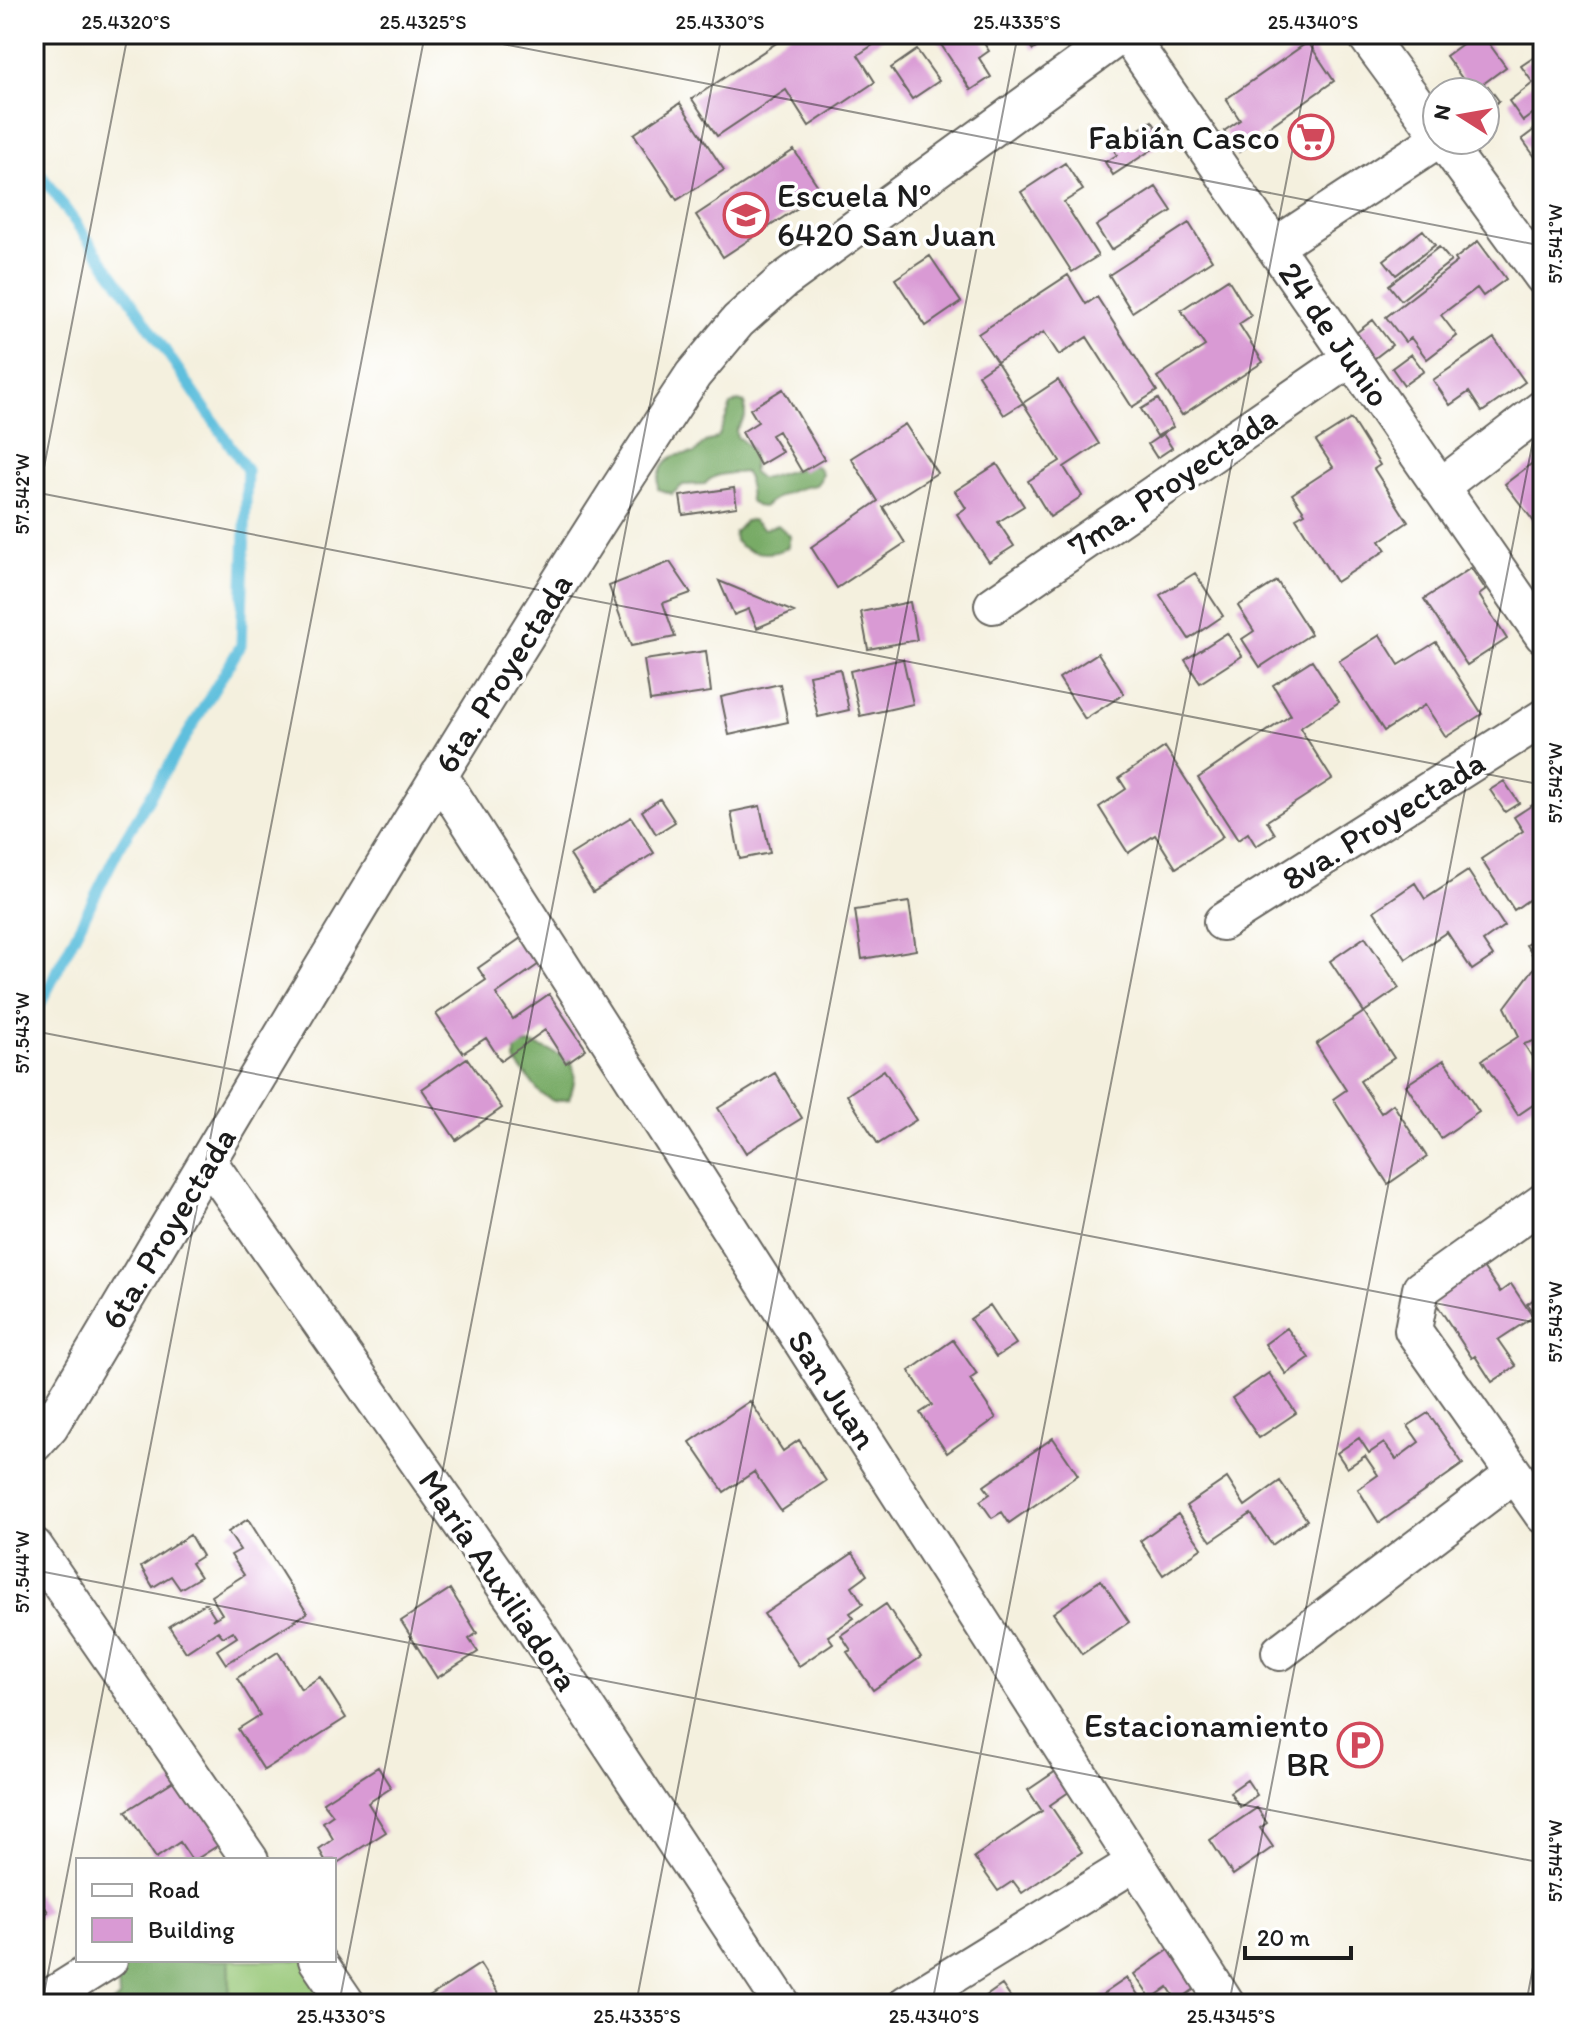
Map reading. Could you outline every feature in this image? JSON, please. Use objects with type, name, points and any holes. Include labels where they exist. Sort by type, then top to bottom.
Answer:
[{"type":"street","name":"24 de Junio","points":[[1124,34],[1543,635]]},
{"type":"street","name":"6ta. Proyectada","points":[[34,1444],[50,1426],[439,775],[693,375],[738,321],[783,281],[1124,34]]},
{"type":"street","points":[[1365,34],[1421,110]]},
{"type":"street","points":[[1274,247],[1421,152]]},
{"type":"street","points":[[1452,156],[1543,277]]},
{"type":"street","name":"7ma. Proyectada","points":[[993,605],[1351,358]]},
{"type":"street","points":[[1440,487],[1543,408]]},
{"type":"street","name":"8va. Proyectada","points":[[1222,922],[1543,718]]},
{"type":"street","name":"San Juan","points":[[439,775],[1226,2004]]},
{"type":"street","name":"María Auxiliadora","points":[[208,1161],[525,1615],[782,2004]]},
{"type":"street","points":[[1543,1202],[1421,1289],[1413,1330],[1543,1515]]},
{"type":"street","points":[[1280,1652],[1513,1475]]},
{"type":"street","points":[[34,1546],[249,1858]]},
{"type":"street","points":[[906,2004],[1136,1862]]},
{"type":"street","points":[[39,2004],[106,1962]]},
{"type":"street","points":[[318,1962],[347,2004]]},
{"type":"green space","points":[[738,401],[745,403],[745,417],[736,430],[737,437],[751,451],[753,472],[759,478],[766,478],[810,465],[818,467],[822,473],[816,485],[788,493],[763,507],[750,501],[748,478],[744,472],[718,475],[705,484],[683,485],[672,494],[658,489],[660,474],[667,461],[675,456],[695,453],[705,442],[719,435],[731,405]]},
{"type":"green space","points":[[752,520],[764,529],[778,525],[790,536],[788,547],[768,553],[740,545],[735,541],[734,533],[745,521]]},
{"type":"green space","points":[[529,1044],[570,1058],[574,1078],[569,1099],[553,1101],[540,1093],[515,1061],[515,1047]]},
{"type":"green space","points":[[128,1962],[229,1962],[230,2004],[112,2004],[119,1998],[121,1968]]},
{"type":"green space","points":[[168,1962],[307,1962],[333,2004],[162,2004]]},
{"type":"building","points":[[790,34],[889,34],[858,55],[875,82],[809,126],[786,90],[717,136],[692,99]]},
{"type":"building","points":[[946,34],[978,34],[989,51],[979,58],[991,77],[971,90],[938,40]]},
{"type":"building","points":[[1022,34],[1057,34],[1033,50]]},
{"type":"building","points":[[1234,34],[1250,34],[1239,42]]},
{"type":"building","points":[[1476,34],[1482,34],[1506,67],[1494,76],[1460,76],[1446,56]]},
{"type":"building","points":[[1308,42],[1334,81],[1256,136],[1258,139],[1239,152],[1224,131],[1240,120],[1226,99]]},
{"type":"building","points":[[917,50],[939,81],[912,99],[891,68]]},
{"type":"building","points":[[1539,54],[1543,60],[1543,106],[1523,121],[1509,101],[1533,83],[1521,66]]},
{"type":"building","points":[[680,103],[724,170],[677,200],[634,134]]},
{"type":"building","points":[[1152,121],[1165,141],[1113,175],[1105,162],[1117,155],[1112,147]]},
{"type":"building","points":[[1543,123],[1543,168],[1522,139]]},
{"type":"building","points":[[794,150],[822,192],[723,257],[696,215]]},
{"type":"building","points":[[1065,163],[1083,190],[1064,202],[1098,256],[1072,272],[1021,192]]},
{"type":"building","points":[[1156,187],[1172,211],[1111,250],[1096,226]]},
{"type":"building","points":[[1189,223],[1212,260],[1132,312],[1109,275]]},
{"type":"building","points":[[1423,230],[1435,245],[1396,275],[1384,260]]},
{"type":"building","points":[[1478,241],[1506,279],[1483,296],[1477,288],[1441,315],[1457,336],[1427,359],[1411,338],[1405,342],[1386,317],[1457,262],[1455,259]]},
{"type":"building","points":[[1439,247],[1451,261],[1401,300],[1389,285]]},
{"type":"building","points":[[930,256],[961,302],[926,326],[895,279]]},
{"type":"building","points":[[1068,275],[1086,304],[1097,297],[1157,391],[1132,407],[1087,337],[1059,355],[1044,332],[997,362],[978,334]]},
{"type":"building","points":[[1228,279],[1251,316],[1239,324],[1263,362],[1182,415],[1157,377],[1205,346],[1181,310]]},
{"type":"building","points":[[1373,320],[1392,345],[1371,361],[1352,336]]},
{"type":"building","points":[[1494,338],[1525,382],[1482,412],[1469,392],[1450,405],[1433,380]]},
{"type":"building","points":[[1411,354],[1424,371],[1404,385],[1392,368]]},
{"type":"building","points":[[997,362],[1023,403],[1004,415],[978,375]]},
{"type":"building","points":[[1058,380],[1099,444],[1064,467],[1082,496],[1050,517],[1028,481],[1060,461],[1023,403]]},
{"type":"building","points":[[783,389],[824,459],[802,472],[778,431],[771,435],[782,452],[760,465],[742,432],[758,422],[750,409]]},
{"type":"building","points":[[1158,399],[1173,427],[1157,436],[1141,409]]},
{"type":"building","points":[[1351,419],[1380,465],[1374,469],[1408,522],[1380,541],[1386,550],[1336,582],[1296,518],[1305,513],[1292,494],[1333,467],[1316,441]]},
{"type":"building","points":[[905,424],[937,473],[883,507],[905,543],[837,588],[811,547],[878,501],[851,458]]},
{"type":"building","points":[[1163,434],[1172,448],[1157,458],[1148,444]]},
{"type":"building","points":[[1543,455],[1543,522],[1538,527],[1505,484]]},
{"type":"building","points":[[997,464],[1024,506],[998,522],[1014,546],[989,562],[957,514],[966,508],[955,491]]},
{"type":"building","points":[[734,488],[737,507],[683,515],[680,496]]},
{"type":"building","points":[[670,562],[691,593],[663,603],[675,637],[631,646],[609,586]]},
{"type":"building","points":[[1471,568],[1486,590],[1479,595],[1507,639],[1467,665],[1424,599]]},
{"type":"building","points":[[1195,573],[1223,616],[1189,639],[1160,595]]},
{"type":"building","points":[[719,581],[794,612],[757,628],[749,609],[734,615]]},
{"type":"building","points":[[1277,581],[1311,634],[1260,667],[1242,639],[1254,631],[1238,606]]},
{"type":"building","points":[[910,602],[917,640],[868,649],[861,612]]},
{"type":"building","points":[[1227,633],[1242,656],[1200,683],[1185,660]]},
{"type":"building","points":[[1380,635],[1399,665],[1436,642],[1482,714],[1446,737],[1425,705],[1384,731],[1339,661]]},
{"type":"building","points":[[706,651],[711,692],[650,701],[644,660]]},
{"type":"building","points":[[1098,653],[1124,694],[1085,719],[1059,678]]},
{"type":"building","points":[[903,659],[913,704],[860,716],[850,671]]},
{"type":"building","points":[[1312,660],[1339,702],[1300,728],[1332,779],[1267,821],[1275,834],[1256,846],[1248,833],[1238,840],[1198,778],[1291,715],[1273,685]]},
{"type":"building","points":[[840,669],[849,710],[818,717],[809,675]]},
{"type":"building","points":[[780,684],[788,722],[729,735],[721,697]]},
{"type":"building","points":[[1165,747],[1223,837],[1176,868],[1155,835],[1128,853],[1099,807],[1126,789],[1119,778]]},
{"type":"building","points":[[1504,781],[1519,803],[1505,812],[1490,790]]},
{"type":"building","points":[[1543,798],[1543,890],[1514,910],[1481,859],[1523,831],[1514,817]]},
{"type":"building","points":[[660,799],[675,822],[656,834],[642,811]]},
{"type":"building","points":[[760,806],[770,853],[740,859],[731,812]]},
{"type":"building","points":[[631,817],[654,853],[593,892],[570,855]]},
{"type":"building","points":[[1468,871],[1504,926],[1483,941],[1493,956],[1472,970],[1447,932],[1406,959],[1374,911],[1415,883],[1425,899]]},
{"type":"building","points":[[909,902],[916,950],[862,959],[855,910]]},
{"type":"building","points":[[1543,933],[1543,1038],[1524,1044],[1543,1074],[1543,1115],[1536,1103],[1518,1115],[1482,1060],[1519,1036],[1505,1007],[1538,963],[1526,945]]},
{"type":"building","points":[[524,936],[542,962],[496,994],[513,1019],[549,994],[586,1049],[566,1063],[545,1030],[501,1061],[486,1038],[463,1053],[436,1014],[486,980],[478,968]]},
{"type":"building","points":[[1365,937],[1399,988],[1364,1012],[1330,961]]},
{"type":"building","points":[[1364,1012],[1394,1058],[1360,1081],[1381,1113],[1393,1104],[1427,1157],[1388,1184],[1333,1099],[1346,1090],[1316,1044]]},
{"type":"building","points":[[467,1058],[502,1108],[456,1140],[422,1089]]},
{"type":"building","points":[[1444,1060],[1479,1112],[1441,1138],[1406,1085]]},
{"type":"building","points":[[884,1070],[916,1120],[878,1144],[847,1095]]},
{"type":"building","points":[[775,1073],[802,1118],[746,1153],[718,1108]]},
{"type":"building","points":[[1477,1258],[1500,1292],[1511,1284],[1533,1317],[1498,1340],[1516,1366],[1492,1382],[1475,1356],[1472,1358],[1428,1291]]},
{"type":"building","points":[[1543,1293],[1543,1328],[1527,1304]]},
{"type":"building","points":[[990,1305],[1016,1344],[996,1357],[970,1319]]},
{"type":"building","points":[[1287,1328],[1309,1358],[1286,1374],[1265,1344]]},
{"type":"building","points":[[953,1340],[977,1374],[970,1379],[996,1418],[947,1453],[920,1413],[932,1405],[909,1371]]},
{"type":"building","points":[[1269,1373],[1296,1413],[1259,1438],[1232,1398]]},
{"type":"building","points":[[750,1401],[783,1451],[799,1440],[826,1481],[781,1511],[754,1472],[724,1492],[690,1442]]},
{"type":"building","points":[[1428,1413],[1463,1464],[1379,1523],[1358,1489],[1378,1475],[1365,1456],[1347,1468],[1337,1453],[1359,1438],[1369,1453],[1384,1443],[1396,1459],[1419,1442],[1408,1426]]},
{"type":"building","points":[[1053,1438],[1078,1475],[1009,1523],[1002,1512],[992,1518],[980,1501],[990,1494],[984,1486]]},
{"type":"building","points":[[1227,1478],[1245,1506],[1280,1481],[1307,1520],[1272,1545],[1251,1514],[1211,1541],[1186,1506]]},
{"type":"building","points":[[1178,1514],[1202,1548],[1163,1575],[1140,1541]]},
{"type":"building","points":[[248,1519],[307,1613],[226,1664],[217,1650],[237,1637],[233,1631],[223,1637],[218,1631],[186,1652],[169,1626],[206,1603],[215,1617],[212,1620],[222,1614],[211,1596],[244,1575],[231,1555],[240,1550],[228,1532]]},
{"type":"building","points":[[190,1535],[202,1556],[191,1563],[200,1577],[180,1589],[171,1576],[153,1587],[141,1567]]},
{"type":"building","points":[[853,1553],[867,1575],[852,1586],[863,1604],[850,1613],[854,1618],[828,1636],[833,1643],[799,1666],[764,1614]]},
{"type":"building","points":[[1101,1580],[1129,1622],[1082,1654],[1053,1613]]},
{"type":"building","points":[[450,1589],[477,1633],[469,1639],[478,1652],[437,1678],[401,1621]]},
{"type":"building","points":[[886,1604],[921,1657],[873,1690],[847,1652],[851,1650],[841,1635]]},
{"type":"building","points":[[278,1652],[301,1689],[320,1677],[346,1718],[264,1770],[238,1729],[260,1715],[237,1678]]},
{"type":"building","points":[[1065,1765],[1079,1785],[1050,1805],[1082,1852],[1022,1893],[1013,1881],[998,1891],[974,1857],[1042,1811],[1028,1790]]},
{"type":"building","points":[[378,1767],[391,1788],[368,1803],[386,1832],[336,1864],[336,1858],[324,1858],[319,1849],[333,1839],[323,1822],[333,1815],[323,1802]]},
{"type":"building","points":[[183,1775],[225,1841],[198,1858],[191,1858],[180,1842],[156,1858],[126,1811]]},
{"type":"building","points":[[1247,1780],[1257,1795],[1240,1807],[1230,1792]]},
{"type":"building","points":[[1257,1808],[1267,1823],[1260,1828],[1273,1847],[1233,1875],[1210,1840]]},
{"type":"building","points":[[37,1894],[48,1912],[34,1921],[34,1895]]},
{"type":"building","points":[[1173,1947],[1199,1986],[1177,2001],[1168,1987],[1151,1999],[1134,1974]]},
{"type":"building","points":[[480,1964],[503,2001],[498,2004],[434,2004],[429,1997]]},
{"type":"building","points":[[1127,1978],[1144,2004],[1089,2004]]},
{"type":"building","points":[[1002,1985],[1015,2004],[981,2004],[979,2001]]},
{"type":"waterway","points":[[34,165],[247,470],[241,645],[118,850],[34,1017]]},
{"type":"place","name":"Fabián Casco","points":[[1311,137]]},
{"type":"place","name":"Escuela Nº 6420 San Juan","points":[[746,215]]},
{"type":"place","name":"Estacionamiento BR","points":[[1360,1745]]}]
